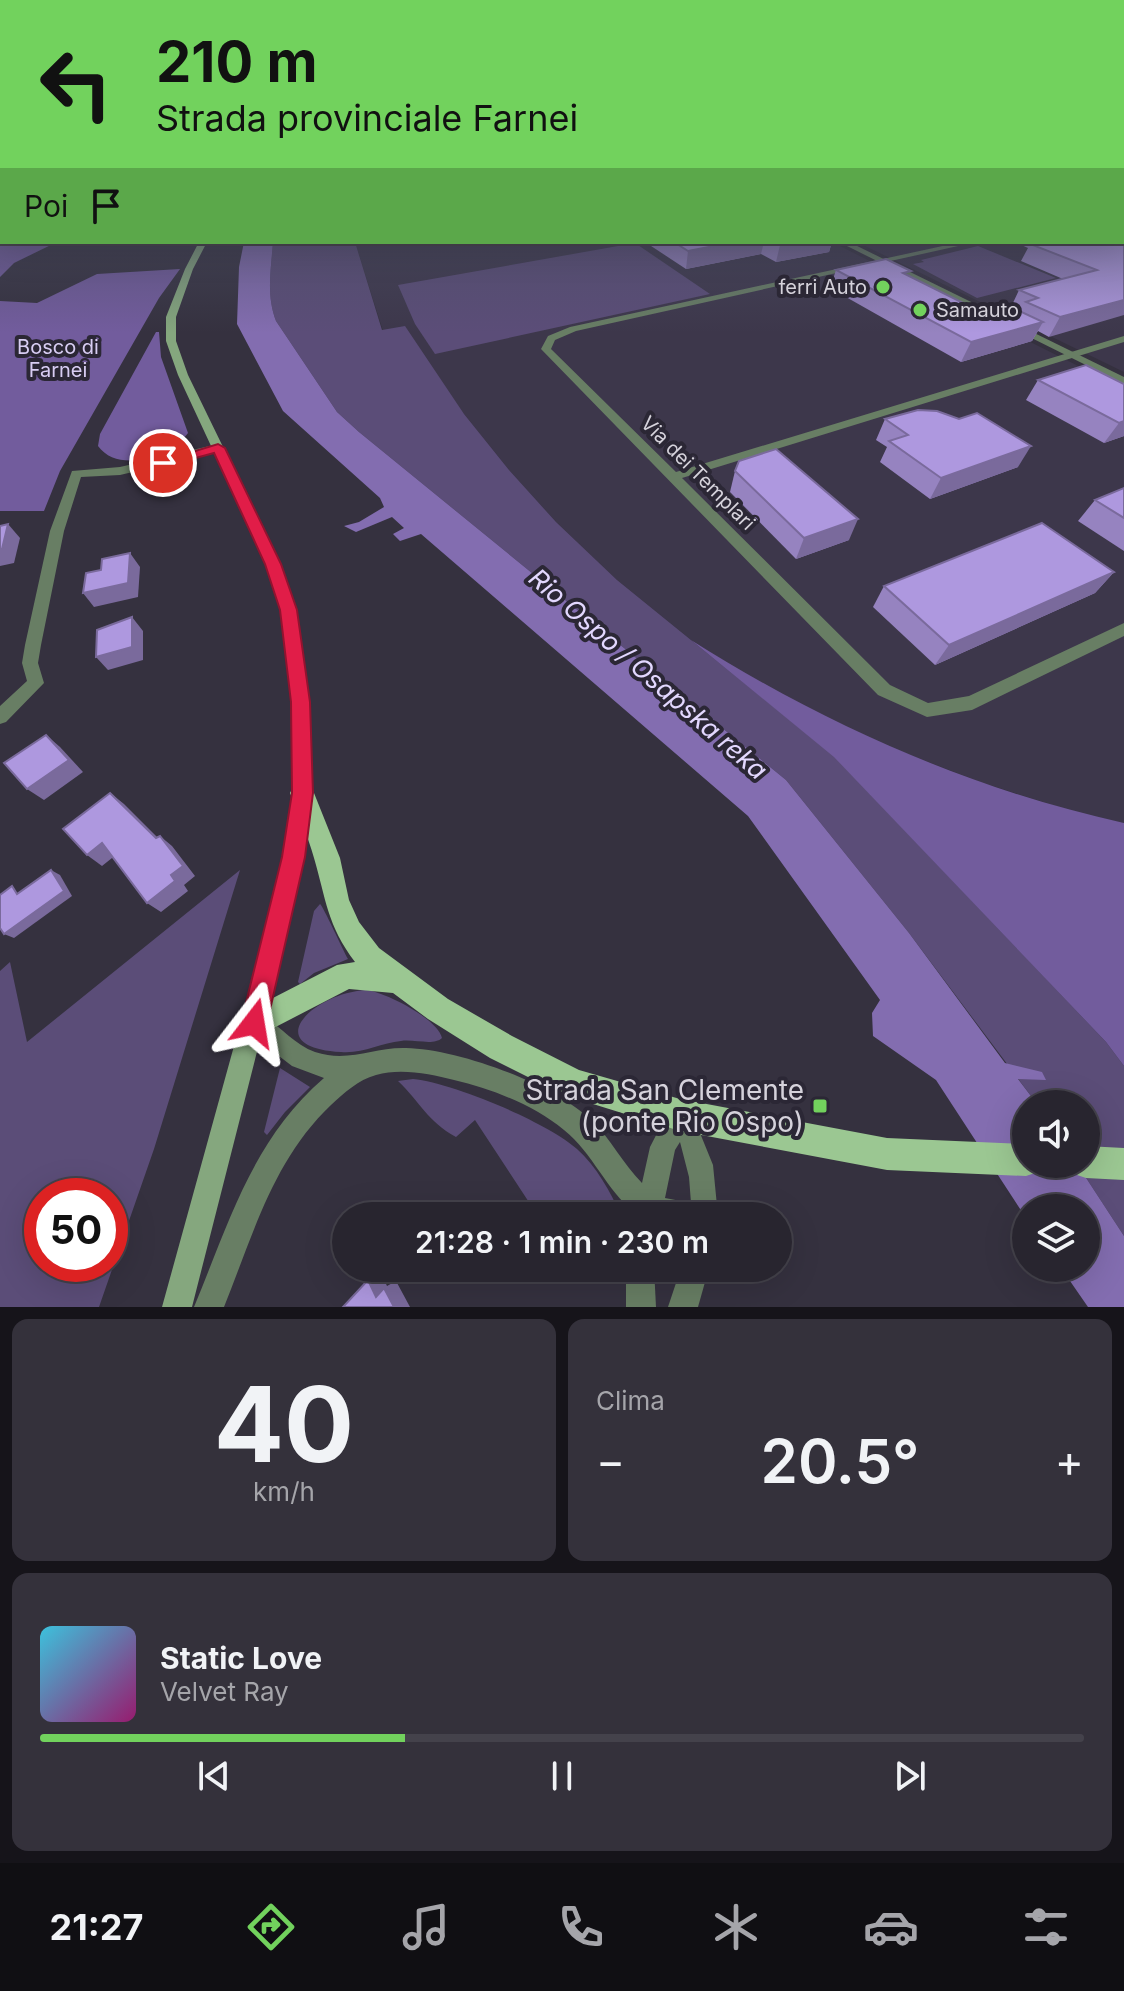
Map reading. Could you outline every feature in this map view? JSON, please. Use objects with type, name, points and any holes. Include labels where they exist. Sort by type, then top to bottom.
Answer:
[{"type":"main road","points":[[177,1307],[254,1023],[293,857],[302,793],[301,702],[289,610],[273,564],[183,375],[171,341],[171,317],[202,244]]},
{"type":"main road","points":[[302,793],[349,932],[369,958],[396,980],[501,1047],[575,1084],[680,1115],[887,1154],[1012,1159]]},
{"type":"main road","points":[[254,1023],[347,975],[396,980]]},
{"type":"main road","points":[[1100,1163],[1124,1164]]},
{"type":"street","points":[[847,244],[1124,381]]},
{"type":"street","points":[[882,262],[963,244]]},
{"type":"street","name":"Via dei Templari","points":[[882,262],[573,329],[551,338],[546,349],[884,690],[927,710],[972,703],[1124,629]]},
{"type":"street","points":[[673,477],[1124,339]]},
{"type":"street","points":[[0,717],[36,683],[30,663],[33,645],[57,531],[76,474],[120,471],[218,448]]},
{"type":"street","points":[[254,1023],[300,1059],[327,1070],[385,1062],[431,1061],[473,1070],[527,1095],[572,1120],[604,1152],[640,1202]]},
{"type":"street","points":[[209,1307],[267,1166],[291,1130],[358,1068]]},
{"type":"street","points":[[651,1202],[663,1147],[680,1115]]},
{"type":"street","points":[[680,1115],[695,1142],[706,1186],[705,1202]]},
{"type":"street","points":[[640,1282],[641,1307]]},
{"type":"street","points":[[683,1307],[691,1282]]},
{"type":"shaded area","points":[[273,244],[356,244],[382,330],[405,326],[464,414],[556,522],[617,580],[834,756],[1106,1042],[1124,1066],[1124,1236],[1100,1199],[1100,1194],[1097,1194],[1086,1178],[1100,1178],[1100,1090],[1027,1090],[909,933],[786,780],[337,412],[276,321],[270,292]]},
{"type":"shaded area","points":[[356,244],[836,244],[1124,389],[1124,823],[1078,813],[983,783],[889,747],[764,687],[691,640],[617,580],[556,522],[464,414],[383,331]]},
{"type":"shaded area","points":[[636,244],[710,294],[435,354],[415,324],[398,285]]},
{"type":"shaded area","points":[[861,244],[1124,244],[1124,372]]},
{"type":"shaded area","points":[[978,246],[1056,278],[977,298],[913,264]]},
{"type":"shaded area","points":[[240,870],[128,1224],[128,1178],[24,1178],[24,1282],[108,1282],[99,1307],[0,1307],[0,971],[10,962],[27,1042]]},
{"type":"shaded area","points":[[320,904],[348,959],[314,973],[300,984],[314,911]]},
{"type":"shaded area","points":[[365,990],[409,1007],[431,1023],[442,1038],[434,1042],[394,1042],[349,1052],[316,1048],[302,1041],[298,1031],[312,1010],[345,994]]},
{"type":"shaded area","points":[[280,1068],[310,1087],[267,1135],[264,1132]]},
{"type":"shaded area","points":[[413,1079],[451,1088],[544,1127],[584,1156],[597,1171],[614,1202],[529,1202],[475,1120],[456,1137],[431,1118],[398,1081]]},
{"type":"green space","name":"Bosco di Farnei","points":[[0,244],[53,244],[14,263],[0,277]]},
{"type":"green space","name":"Bosco di Farnei","points":[[180,269],[159,298],[60,471],[44,511],[0,511],[0,301],[37,303],[97,274]]},
{"type":"green space","points":[[156,332],[159,332],[161,357],[188,433],[180,442],[157,455],[131,461],[118,459],[98,446],[100,434]]},
{"type":"green space","points":[[691,640],[793,699],[900,750],[1010,792],[1124,823],[1124,1066],[1106,1042],[834,757]]},
{"type":"water","name":"Rio Ospo / Osapska reka","points":[[244,244],[273,244],[270,292],[276,321],[337,412],[786,780],[909,933],[1005,1063],[1042,1072],[1046,1080],[1018,1079],[1026,1090],[1012,1090],[1012,1178],[1086,1178],[1097,1194],[1012,1194],[1012,1197],[936,1080],[873,1036],[872,1013],[880,1000],[748,816],[421,534],[400,541],[393,534],[404,528],[392,517],[356,532],[344,526],[359,522],[384,507],[380,498],[283,411],[237,324],[239,267]]},
{"type":"water","points":[[1100,1199],[1124,1236],[1124,1307],[1088,1307],[1071,1282],[1100,1282]]},
{"type":"building","points":[[677,244],[725,244],[688,251]]},
{"type":"building","points":[[1030,244],[1124,244],[1124,300],[1060,317],[1026,302],[1038,298],[1019,290],[1097,270]]},
{"type":"building","points":[[886,259],[911,271],[903,273],[983,313],[1009,306],[1043,322],[971,342],[836,270]]},
{"type":"building","points":[[1086,365],[1124,384],[1124,421],[1119,423],[1038,380]]},
{"type":"building","points":[[918,410],[937,411],[959,419],[977,413],[1031,446],[941,478],[889,441],[908,435],[885,419]]},
{"type":"building","points":[[776,449],[858,519],[804,538],[735,471],[739,461]]},
{"type":"building","points":[[1124,488],[1124,518],[1095,500]]},
{"type":"building","points":[[1042,523],[1114,572],[949,645],[884,586]]},
{"type":"building","points":[[8,524],[2,549],[0,549],[0,526]]},
{"type":"building","points":[[130,553],[128,583],[83,593],[86,573],[101,570],[102,559]]},
{"type":"building","points":[[132,617],[132,647],[96,657],[97,630]]},
{"type":"building","points":[[46,735],[69,760],[27,789],[4,763]]},
{"type":"building","points":[[110,793],[156,838],[160,836],[183,866],[171,875],[175,881],[147,903],[102,843],[87,855],[63,829]]},
{"type":"building","points":[[51,870],[64,891],[4,934],[0,928],[0,895],[12,886],[17,894]]},
{"type":"building","points":[[369,1282],[376,1297],[384,1288],[394,1307],[343,1307]]},
{"type":"place","name":"ferri Auto","points":[[883,287]]},
{"type":"place","name":"Samauto","points":[[920,310]]},
{"type":"place","name":"Strada San Clemente (ponte Rio Ospo)","points":[[820,1106]]},
{"type":"route","points":[[163,463],[218,448],[273,564],[289,610],[301,702],[302,793],[293,857],[254,1023]]}]
